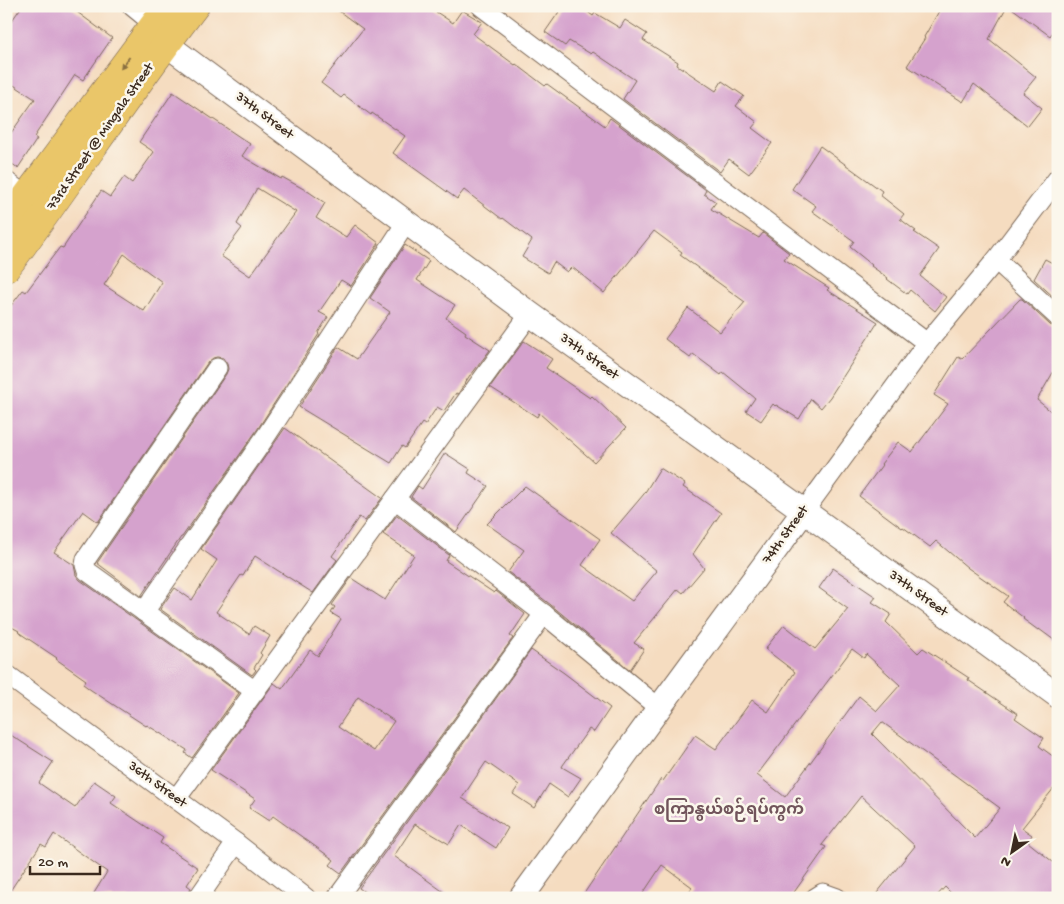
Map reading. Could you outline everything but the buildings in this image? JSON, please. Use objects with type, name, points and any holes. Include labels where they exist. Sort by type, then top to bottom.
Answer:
[{"type":"main road","name":"73rd Street @ Mingala Street","points":[[6,224],[163,25],[196,6]]},
{"type":"main road","name":"73rd Street @ Mingala Street","points":[[6,268],[27,197]]},
{"type":"street","name":"37th Street","points":[[132,6],[163,25],[406,223],[1058,696]]},
{"type":"street","points":[[481,6],[927,343]]},
{"type":"street","name":"74th Street","points":[[521,898],[658,708],[927,343],[996,260],[1058,178]]},
{"type":"street","points":[[144,612],[266,436],[406,223]]},
{"type":"street","points":[[996,260],[1058,317]]},
{"type":"street","points":[[176,799],[530,314]]},
{"type":"street","points":[[217,368],[86,559],[85,565],[87,571],[255,691]]},
{"type":"street","points":[[395,499],[544,614],[658,708]]},
{"type":"street","points":[[337,898],[544,614]]},
{"type":"street","name":"36th Street","points":[[6,674],[236,843],[306,898]]},
{"type":"street","points":[[198,898],[236,843]]},
{"type":"street","points":[[815,898],[823,893],[837,898]]},
{"type":"district","name":"စကြာနွယ်စဉ်ရပ်ကွက်","points":[[729,811]]}]
